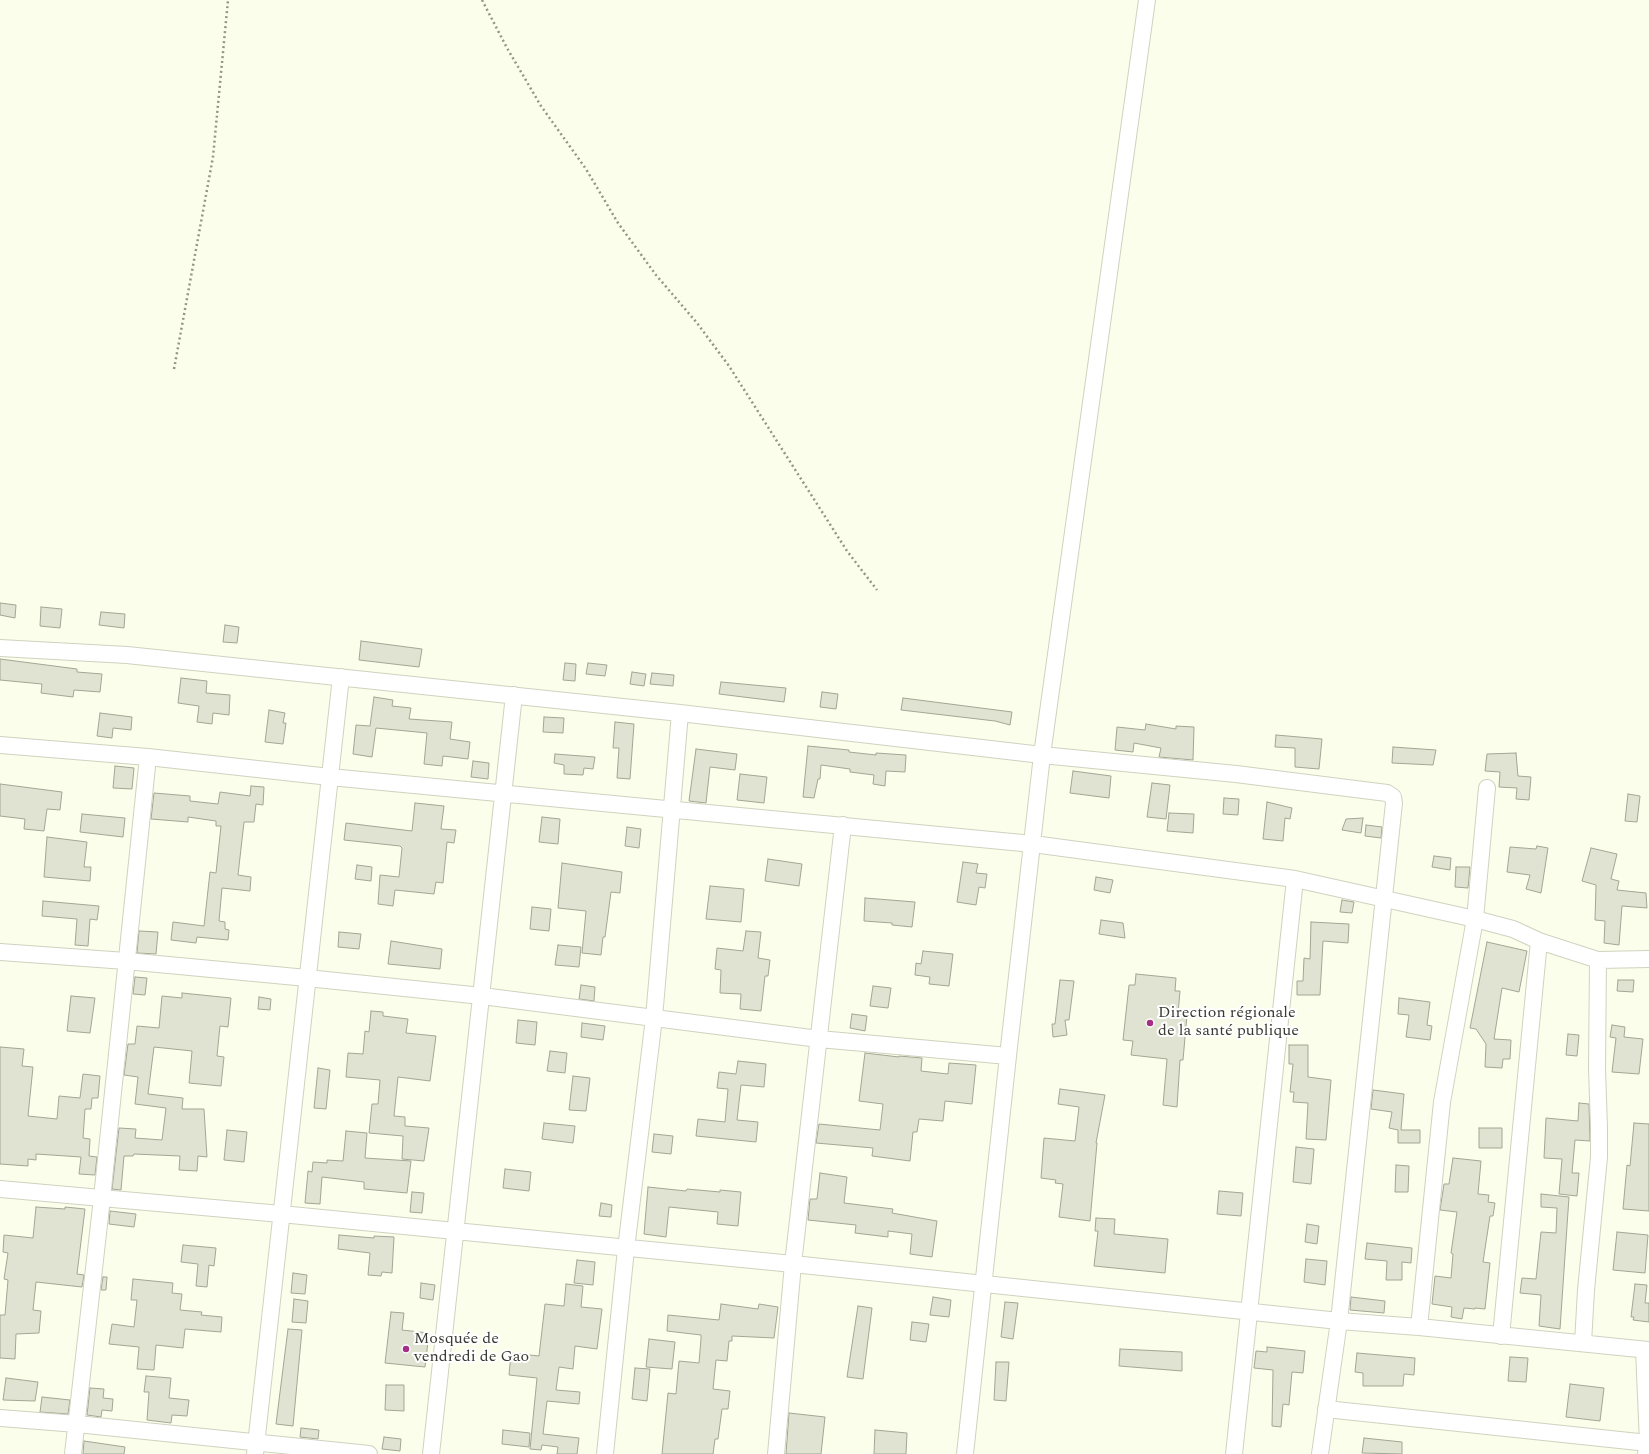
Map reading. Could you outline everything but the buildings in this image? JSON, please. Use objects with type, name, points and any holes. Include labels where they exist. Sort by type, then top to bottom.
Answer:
[{"type":"street","points":[[965,1454],[1042,755],[1147,0]]},
{"type":"street","points":[[0,648],[127,655],[514,695],[1042,755],[1236,774],[1386,793],[1393,796],[1394,803],[1339,1322],[1320,1454]]},
{"type":"street","points":[[256,1449],[341,677]]},
{"type":"street","points":[[431,1454],[514,695]]},
{"type":"street","points":[[605,1454],[626,1249],[654,1018],[680,713]]},
{"type":"street","points":[[0,745],[148,757],[330,777],[1033,844],[1295,879],[1475,919],[1513,929],[1538,941],[1598,960],[1649,959]]},
{"type":"street","points":[[73,1454],[102,1198],[148,757]]},
{"type":"street","points":[[1419,1327],[1442,1102],[1475,919],[1487,788]]},
{"type":"street","points":[[776,1454],[793,1264],[844,825]]},
{"type":"street","points":[[1234,1454],[1295,879]]},
{"type":"street","points":[[1501,1336],[1538,941]]},
{"type":"street","points":[[0,952],[126,961],[482,996],[819,1039],[1008,1056]]},
{"type":"street","points":[[1583,1343],[1586,1290],[1599,1157],[1597,1068],[1598,960]]},
{"type":"street","points":[[0,1189],[281,1214],[626,1249],[793,1264],[1339,1322],[1419,1327],[1646,1350],[1647,1449],[1326,1409]]},
{"type":"street","points":[[0,1418],[77,1424],[256,1449],[369,1454]]},
{"type":"path","points":[[174,369],[213,157],[228,0]]},
{"type":"path","points":[[482,0],[507,48],[541,106],[586,169],[618,222],[656,275],[697,323],[728,366],[843,545],[877,590]]},
{"type":"place","name":"Direction régionale de la santé publique","points":[[1150,1023]]},
{"type":"place","name":"Mosquée de vendredi de Gao","points":[[406,1349]]}]
